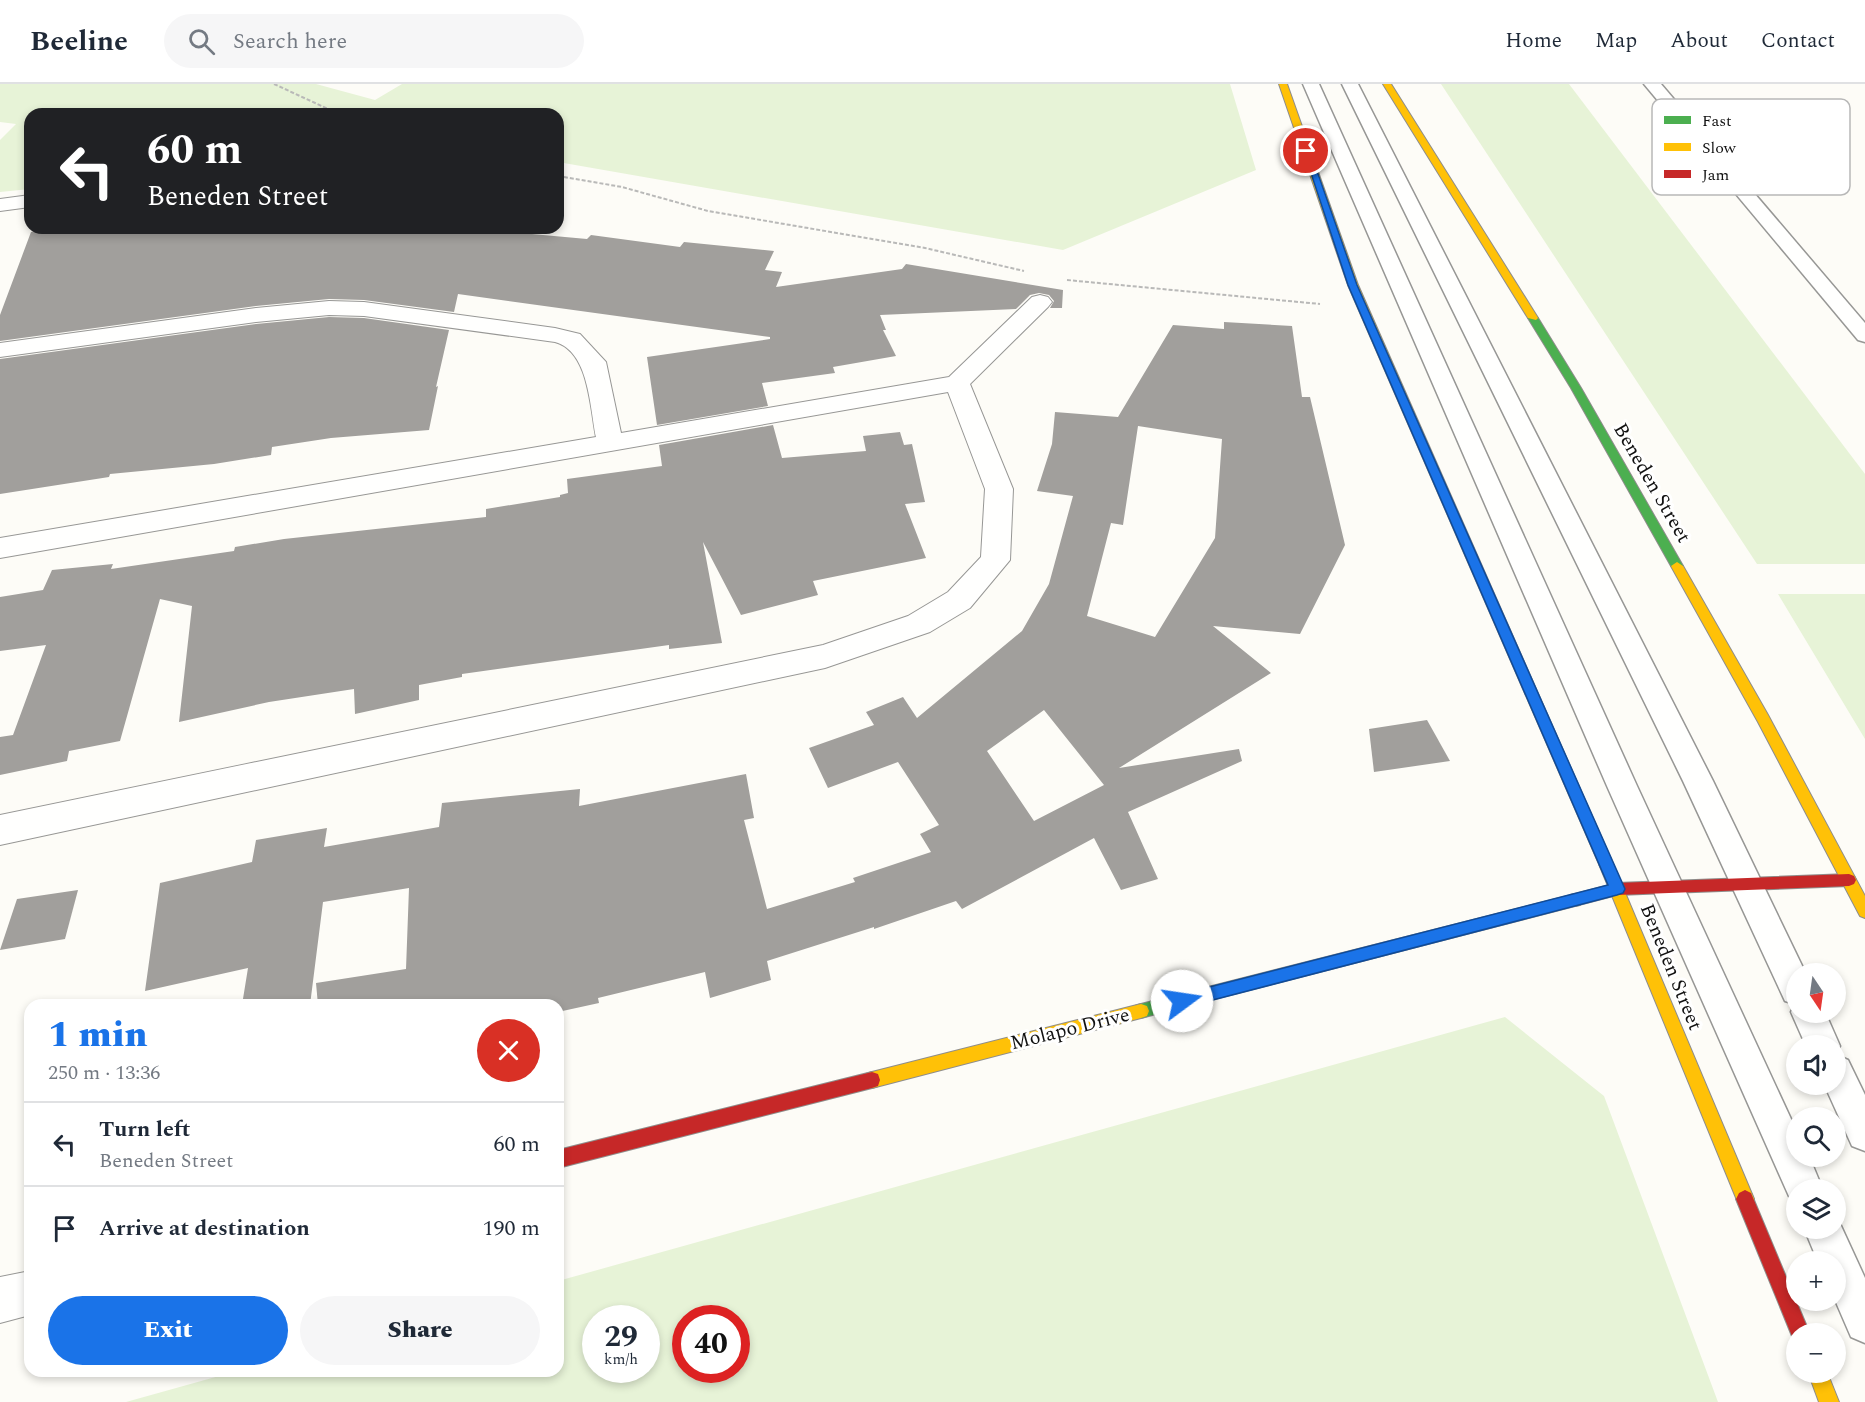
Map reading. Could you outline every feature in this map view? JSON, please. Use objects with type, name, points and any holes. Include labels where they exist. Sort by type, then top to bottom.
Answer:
[{"type":"main road","name":"Beneden Street","points":[[1282,84],[1353,285],[1617,889],[1796,1323]]},
{"type":"main road","name":"Beneden Street","points":[[1387,84],[1576,388],[1763,719],[1865,911]]},
{"type":"main road","name":"Molapo Drive","points":[[564,1157],[1617,889],[1669,885],[1849,880]]},
{"type":"main road","points":[[1821,1383],[1829,1402]]},
{"type":"street","points":[[0,205],[24,202]]},
{"type":"street","points":[[0,548],[957,383],[1040,302]]},
{"type":"street","points":[[0,350],[266,314],[329,308],[364,309],[555,335],[571,339],[594,362],[610,442]]},
{"type":"street","points":[[0,830],[825,656],[919,624],[959,600],[995,560],[999,489],[957,383]]},
{"type":"street","points":[[0,1300],[24,1294]]},
{"type":"lane","points":[[1311,84],[1622,786],[1669,885],[1800,1179]]},
{"type":"lane","points":[[1350,84],[1666,717],[1786,967]]},
{"type":"lane","points":[[1652,84],[1665,99]]},
{"type":"lane","points":[[1746,195],[1865,336]]},
{"type":"lane","points":[[1846,1093],[1865,1133]]},
{"type":"lane","points":[[1828,1239],[1865,1323]]},
{"type":"path","points":[[274,84],[326,108]]},
{"type":"path","points":[[564,177],[622,187],[708,211],[925,248],[1060,279],[1328,305],[1353,285]]},
{"type":"path","points":[[1040,302],[1060,279]]},
{"type":"green space","points":[[0,84],[316,84],[375,100],[402,84],[1230,84],[1256,170],[1063,250],[564,163],[564,108],[24,108],[24,190],[0,192],[0,140],[16,124],[0,122]]},
{"type":"green space","points":[[1441,84],[1569,84],[1865,474],[1865,564],[1757,564]]},
{"type":"green space","points":[[1778,594],[1865,594],[1865,739]]},
{"type":"green space","points":[[1505,1017],[1604,1096],[1718,1402],[126,1402],[216,1377],[564,1377],[564,1279]]},
{"type":"building","points":[[30,234],[532,234],[587,239],[591,235],[680,247],[684,242],[774,251],[765,270],[782,272],[776,287],[902,269],[906,264],[1063,290],[1062,308],[1050,308],[1054,301],[1049,295],[1039,293],[1030,295],[1016,309],[880,315],[886,330],[883,330],[896,356],[833,367],[835,373],[762,383],[768,406],[657,425],[647,357],[770,339],[770,337],[458,294],[454,312],[364,300],[329,299],[256,306],[0,341],[0,315]]},
{"type":"building","points":[[329,317],[364,318],[449,330],[429,430],[331,438],[272,447],[271,455],[214,464],[110,474],[109,477],[0,494],[0,359],[256,324]]},
{"type":"building","points":[[1224,322],[1292,326],[1302,397],[1310,397],[1345,545],[1300,634],[1213,626],[1271,673],[1119,768],[1239,749],[1242,761],[1128,812],[1158,879],[1121,890],[1094,838],[962,909],[956,901],[874,929],[874,927],[767,961],[771,980],[710,998],[705,972],[598,998],[599,1003],[564,1011],[564,999],[317,999],[316,983],[406,969],[409,888],[323,902],[311,999],[243,999],[248,968],[145,991],[160,883],[252,862],[256,840],[327,828],[324,847],[439,827],[442,803],[580,789],[579,806],[746,774],[754,818],[744,820],[767,909],[855,882],[853,878],[931,852],[920,834],[939,825],[898,762],[828,788],[809,748],[874,725],[866,712],[903,697],[917,718],[1022,631],[1049,584],[1073,496],[1037,491],[1052,444],[1055,412],[1118,417],[1173,325],[1224,329]],"holes":[[[1138,426],[1222,439],[1215,538],[1155,637],[1087,616],[1111,523],[1123,525]],[[1044,710],[1104,785],[1034,821],[987,751]]]},
{"type":"building","points":[[773,425],[782,458],[866,451],[863,436],[900,432],[904,445],[912,444],[925,502],[905,504],[926,558],[813,581],[818,595],[741,615],[703,542],[722,643],[669,649],[669,645],[462,674],[462,677],[419,685],[419,700],[355,714],[354,689],[269,702],[179,722],[192,606],[160,599],[120,741],[69,751],[67,761],[0,775],[0,737],[13,735],[46,645],[0,651],[0,597],[43,590],[52,570],[113,564],[111,569],[234,551],[235,547],[284,539],[486,517],[486,509],[560,497],[568,493],[567,479],[662,466],[659,445]]},
{"type":"building","points":[[1427,720],[1450,761],[1374,772],[1369,729]]},
{"type":"building","points":[[78,890],[65,939],[0,950],[17,899]]},
{"type":"traffic: fast","points":[[1533,318],[1576,388],[1677,566]]},
{"type":"traffic: fast","points":[[1141,1011],[1575,900]]},
{"type":"traffic: slow","points":[[1283,84],[1353,285],[1471,555]]},
{"type":"traffic: slow","points":[[1387,84],[1533,318]]},
{"type":"traffic: slow","points":[[1677,566],[1763,719],[1865,911]]},
{"type":"traffic: slow","points":[[1606,864],[1745,1199]]},
{"type":"traffic: slow","points":[[872,1080],[1141,1011]]},
{"type":"traffic: slow","points":[[1821,1383],[1829,1402]]},
{"type":"traffic: jam","points":[[1471,555],[1606,864]]},
{"type":"traffic: jam","points":[[1575,900],[1617,889],[1849,880]]},
{"type":"traffic: jam","points":[[564,1157],[872,1080]]},
{"type":"traffic: jam","points":[[1745,1199],[1796,1323]]},
{"type":"route","points":[[1182,1001],[1617,889],[1353,285],[1306,151]]}]
